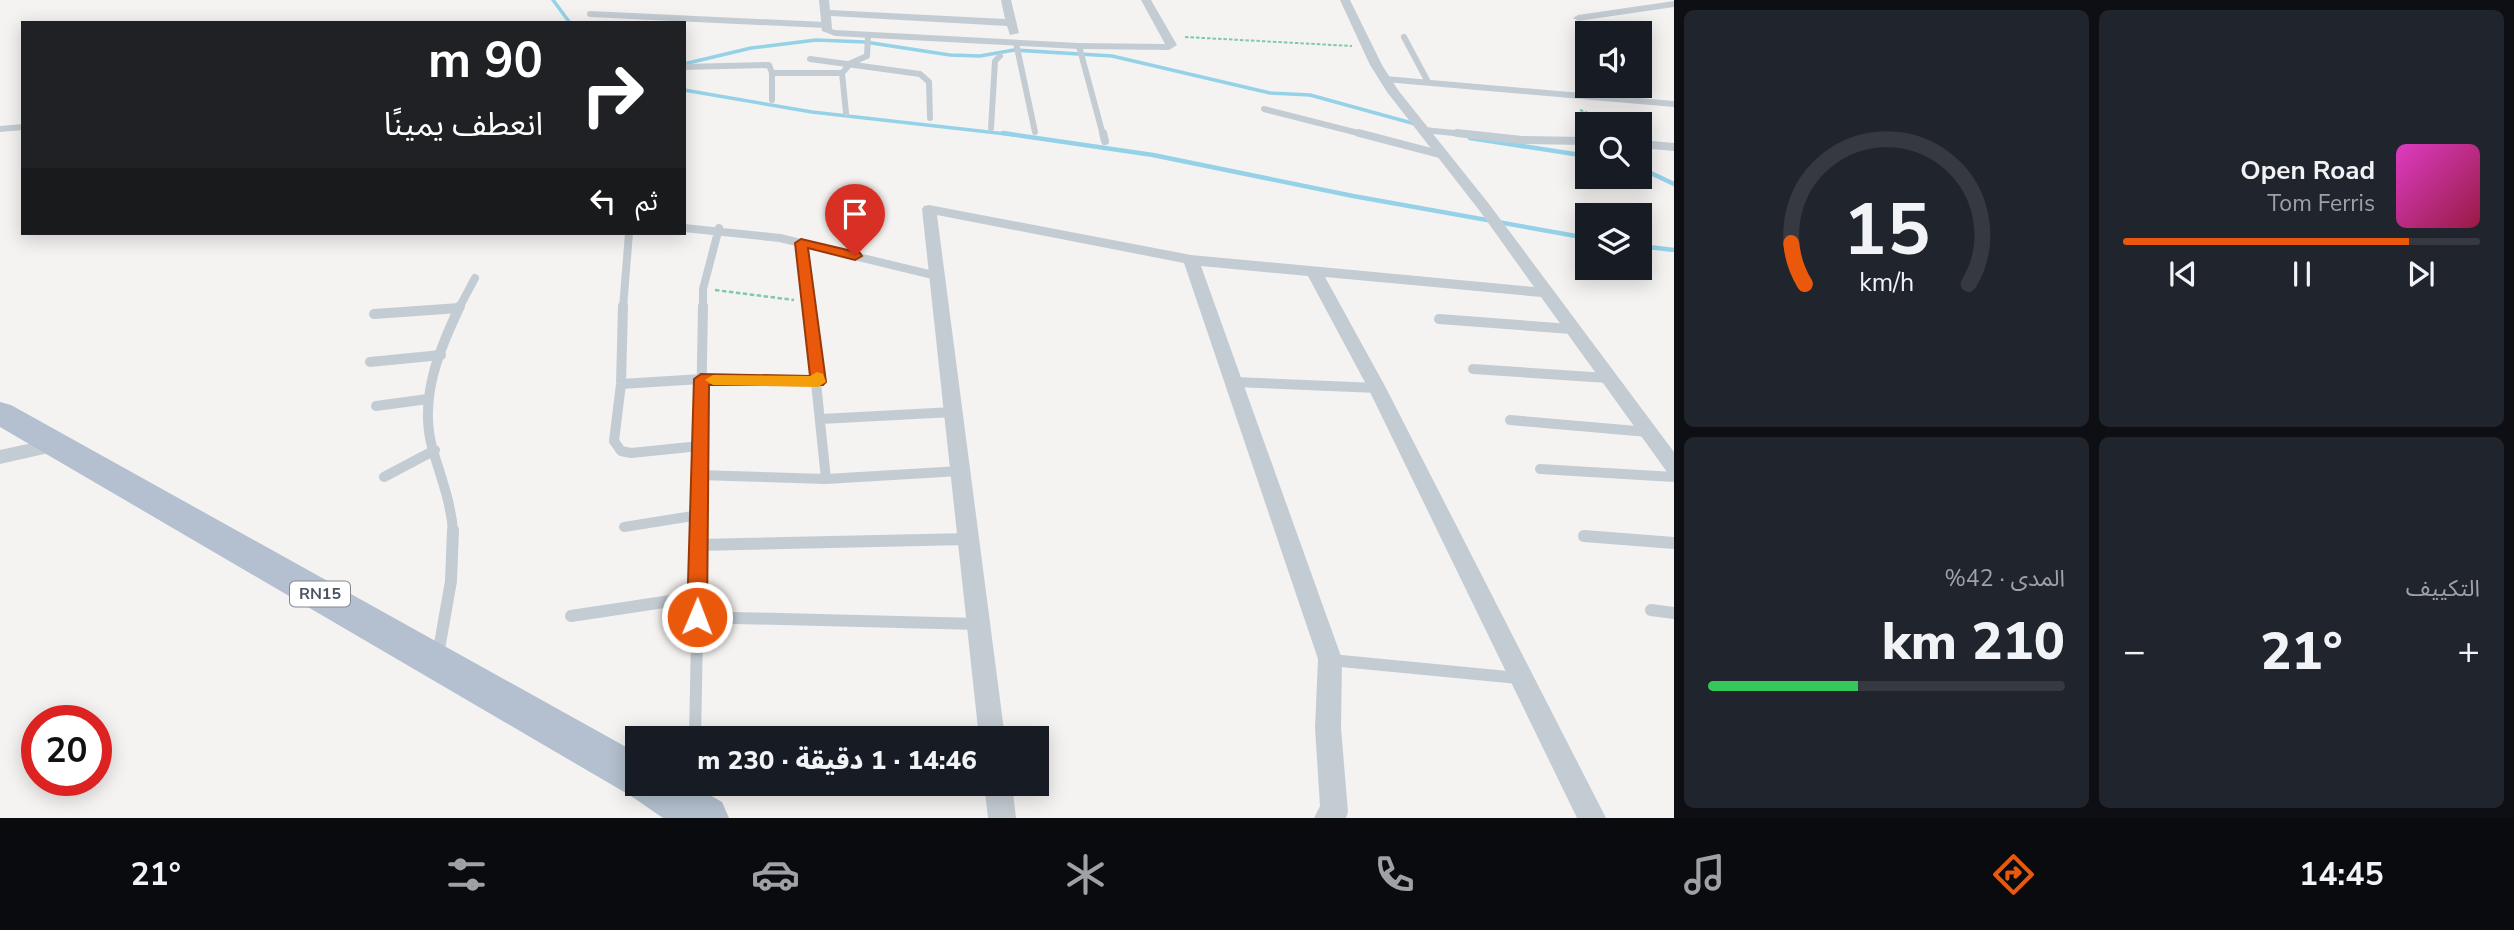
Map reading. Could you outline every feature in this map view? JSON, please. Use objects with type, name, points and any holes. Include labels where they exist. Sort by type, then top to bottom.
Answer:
[{"type":"main road","name":"RN15","points":[[0,413],[437,660],[625,771]]},
{"type":"main road","points":[[672,796],[698,809]]},
{"type":"street","points":[[824,0],[827,31],[835,33],[1167,48],[1171,45],[1146,0]]},
{"type":"street","points":[[1006,0],[1016,43]]},
{"type":"street","points":[[1345,0],[1385,79],[1548,293],[1571,329],[1674,467]]},
{"type":"street","points":[[1645,0],[1674,11]]},
{"type":"street","points":[[874,35],[878,16],[877,2]]},
{"type":"street","points":[[1578,19],[1674,4]]},
{"type":"street","points":[[825,19],[878,16],[1011,23]]},
{"type":"street","points":[[991,726],[929,209],[1191,260],[1548,293]]},
{"type":"street","points":[[1191,260],[1330,659],[1328,728],[1334,812],[1328,818]]},
{"type":"street","points":[[1315,273],[1377,388],[1592,818]]},
{"type":"street","points":[[0,457],[55,445]]},
{"type":"street","points":[[999,796],[1002,818]]},
{"type":"lane","points":[[590,14],[682,20],[825,19]]},
{"type":"lane","points":[[846,113],[842,73],[851,63],[867,56],[874,35]]},
{"type":"lane","points":[[1404,37],[1428,82]]},
{"type":"lane","points":[[1016,43],[1035,132]]},
{"type":"lane","points":[[1079,46],[1105,141]]},
{"type":"lane","points":[[991,128],[995,61],[1000,56]]},
{"type":"lane","points":[[810,59],[906,70],[925,77],[929,82],[930,118]]},
{"type":"lane","points":[[686,68],[769,65],[772,73],[772,100]]},
{"type":"lane","points":[[772,73],[842,73]]},
{"type":"lane","points":[[1385,79],[1674,104]]},
{"type":"lane","points":[[1264,109],[1443,155]]},
{"type":"lane","points":[[0,129],[21,127]]},
{"type":"lane","points":[[1424,130],[1522,140],[1575,141]]},
{"type":"lane","points":[[1652,145],[1674,147]]},
{"type":"lane","points":[[686,228],[719,228],[801,243],[937,276]]},
{"type":"lane","points":[[695,726],[703,289],[719,228]]},
{"type":"lane","points":[[629,235],[623,304],[621,384],[614,441],[621,451],[631,453],[700,446]]},
{"type":"lane","points":[[801,243],[827,479]]},
{"type":"lane","points":[[437,660],[453,565],[450,508],[429,433],[428,399],[458,308],[475,278]]},
{"type":"lane","points":[[374,314],[458,308]]},
{"type":"lane","points":[[1439,319],[1571,329]]},
{"type":"lane","points":[[370,362],[441,355]]},
{"type":"lane","points":[[1473,369],[1608,378]]},
{"type":"lane","points":[[621,384],[701,379],[818,382]]},
{"type":"lane","points":[[1235,382],[1377,388]]},
{"type":"lane","points":[[376,406],[428,399]]},
{"type":"lane","points":[[821,419],[953,412]]},
{"type":"lane","points":[[1510,420],[1648,432]]},
{"type":"lane","points":[[384,477],[435,450]]},
{"type":"lane","points":[[1540,469],[1674,477]]},
{"type":"lane","points":[[699,475],[827,479],[960,471]]},
{"type":"lane","points":[[624,527],[699,515]]},
{"type":"lane","points":[[1584,536],[1674,543]]},
{"type":"lane","points":[[698,545],[968,539]]},
{"type":"lane","points":[[571,616],[697,597]]},
{"type":"lane","points":[[1651,610],[1674,613]]},
{"type":"lane","points":[[697,617],[978,625]]},
{"type":"lane","points":[[1330,659],[1522,678]]},
{"type":"path","points":[[1167,36],[1368,47]]},
{"type":"path","points":[[1569,94],[1582,112]]},
{"type":"path","points":[[703,289],[808,302]]},
{"type":"waterway","points":[[553,0],[569,21]]},
{"type":"waterway","points":[[686,64],[751,48],[816,40],[865,42],[950,55],[980,56],[1014,50],[1112,56],[1270,93],[1310,95],[1419,125]]},
{"type":"waterway","points":[[686,90],[812,112],[1015,135]]},
{"type":"waterway","points":[[1003,133],[1153,155],[1353,196],[1575,236]]},
{"type":"waterway","points":[[1470,138],[1575,154]]},
{"type":"waterway","points":[[1652,174],[1674,184]]},
{"type":"waterway","points":[[1652,247],[1674,250]]},
{"type":"slow traffic","points":[[713,380],[818,382],[817,377]]},
{"type":"route","points":[[697,617],[701,379],[818,382],[801,243],[855,256]]}]
